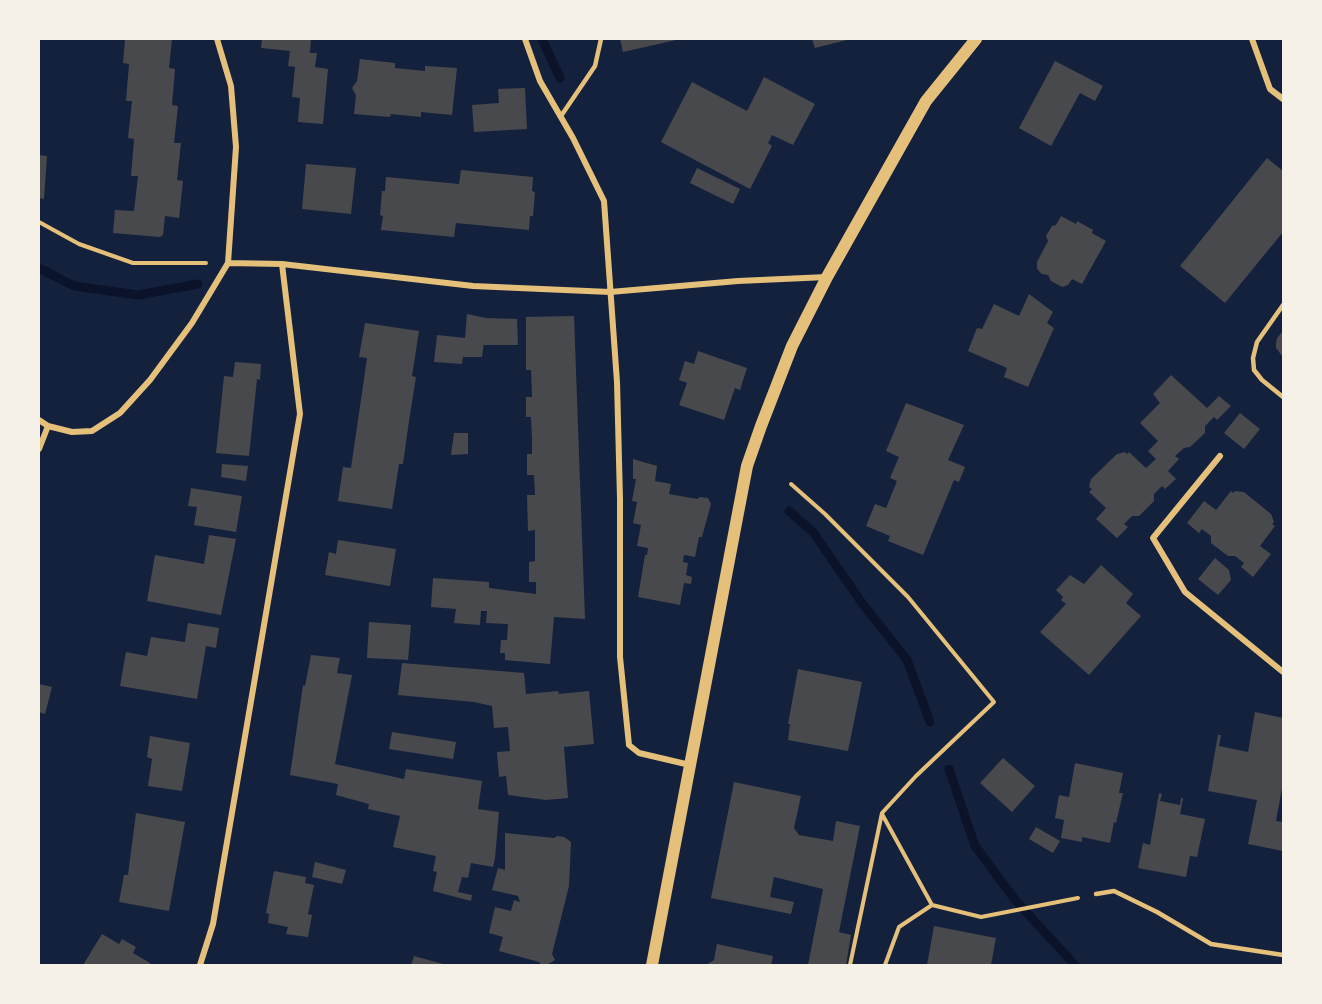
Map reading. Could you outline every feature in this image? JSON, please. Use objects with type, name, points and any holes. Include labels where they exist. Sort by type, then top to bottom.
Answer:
[{"type":"main road","points":[[651,965],[747,466],[792,346],[827,277],[926,101],[976,39]]},
{"type":"street","points":[[39,420],[48,426],[72,432],[92,431],[120,413],[150,380],[192,322],[228,263],[236,147],[231,86],[217,39]]},
{"type":"street","points":[[525,39],[540,81],[561,116],[604,201],[617,382],[620,657],[629,746],[639,753],[690,765]]},
{"type":"street","points":[[1252,39],[1270,89],[1283,99]]},
{"type":"street","points":[[228,263],[282,264],[473,286],[610,292],[738,281],[827,277]]},
{"type":"street","points":[[200,965],[213,924],[300,414],[282,264]]},
{"type":"street","points":[[39,449],[48,426]]},
{"type":"street","points":[[1220,456],[1153,538],[1185,592],[1283,672]]},
{"type":"lane","points":[[561,116],[595,66],[601,39]]},
{"type":"lane","points":[[1283,305],[1257,342],[1253,358],[1254,370],[1283,397]]},
{"type":"lane","points":[[1096,894],[1114,891],[1157,912],[1211,944],[1283,955]]},
{"type":"path","points":[[39,222],[79,244],[133,263],[228,263]]},
{"type":"path","points":[[791,484],[825,514],[908,597],[994,702],[916,776],[882,813],[850,965]]},
{"type":"path","points":[[882,813],[932,905]]},
{"type":"path","points":[[885,965],[899,927],[932,905],[981,917],[1096,894]]},
{"type":"building","points":[[125,39],[172,39],[169,68],[175,69],[172,105],[178,106],[174,143],[181,143],[177,180],[183,181],[179,218],[165,216],[163,235],[160,237],[113,233],[115,210],[134,211],[138,176],[131,176],[134,139],[128,138],[132,101],[126,101],[129,64],[123,63]]},
{"type":"building","points":[[262,39],[311,39],[310,53],[317,53],[315,67],[328,69],[323,124],[298,122],[300,98],[292,97],[295,67],[288,66],[290,51],[261,48]]},
{"type":"building","points":[[620,39],[676,39],[676,40],[623,52]]},
{"type":"building","points":[[812,39],[847,39],[847,40],[815,48]]},
{"type":"building","points":[[360,59],[395,63],[395,68],[425,71],[425,66],[457,68],[452,115],[421,112],[421,117],[354,114],[356,95],[352,88],[357,81]]},
{"type":"building","points":[[1055,61],[1103,86],[1095,101],[1080,93],[1051,146],[1019,128]]},
{"type":"building","points":[[764,77],[815,104],[793,145],[772,135],[768,143],[772,146],[750,189],[661,142],[692,82],[747,111]]},
{"type":"building","points":[[525,88],[527,129],[474,132],[472,105],[499,103],[498,89]]},
{"type":"building","points":[[39,155],[47,156],[44,199],[39,198]]},
{"type":"building","points":[[1267,158],[1283,171],[1283,232],[1225,303],[1180,266]]},
{"type":"building","points":[[306,164],[356,168],[351,214],[302,209]]},
{"type":"building","points":[[697,168],[740,189],[733,204],[690,183]]},
{"type":"building","points":[[461,170],[533,177],[532,191],[535,192],[529,230],[456,223],[454,237],[381,230],[382,191],[385,191],[386,177],[459,184]]},
{"type":"building","points":[[1061,216],[1076,224],[1077,221],[1106,241],[1082,284],[1072,279],[1068,285],[1062,287],[1037,269],[1037,262],[1048,241],[1046,236]]},
{"type":"building","points":[[1029,294],[1053,312],[1047,323],[1054,328],[1028,387],[1004,377],[1007,368],[968,351],[977,328],[982,329],[994,304],[1019,316]]},
{"type":"building","points":[[467,314],[486,318],[517,319],[518,345],[484,345],[484,342],[482,357],[463,357],[462,364],[434,362],[437,335],[465,338]]},
{"type":"building","points":[[574,316],[585,619],[554,617],[550,664],[505,660],[505,653],[500,653],[501,640],[507,640],[508,624],[486,623],[487,611],[481,611],[480,625],[454,623],[456,609],[431,607],[433,578],[489,582],[489,588],[536,594],[536,582],[529,582],[529,562],[535,561],[535,530],[528,531],[527,495],[535,495],[534,475],[527,475],[527,454],[532,454],[532,440],[531,417],[526,417],[526,397],[532,397],[531,370],[526,370],[526,317]]},
{"type":"building","points":[[365,323],[419,331],[412,376],[416,377],[403,464],[399,464],[392,509],[338,501],[343,467],[351,468],[367,358],[359,357]]},
{"type":"building","points":[[1283,331],[1283,357],[1276,348],[1276,343]]},
{"type":"building","points":[[698,351],[747,368],[740,390],[735,388],[724,420],[679,405],[687,383],[679,380],[685,361],[694,364]]},
{"type":"building","points":[[235,362],[261,364],[260,380],[257,379],[249,456],[216,453],[224,376],[233,377]]},
{"type":"building","points":[[1171,375],[1207,408],[1219,396],[1231,406],[1217,420],[1214,417],[1205,426],[1205,433],[1190,447],[1184,448],[1175,456],[1179,459],[1168,471],[1176,479],[1165,489],[1162,486],[1154,494],[1154,501],[1139,516],[1132,516],[1124,524],[1128,527],[1117,538],[1096,519],[1106,508],[1089,492],[1092,489],[1089,487],[1091,479],[1117,454],[1129,452],[1146,468],[1156,459],[1148,451],[1158,441],[1140,423],[1160,403],[1153,394]]},
{"type":"building","points":[[906,403],[964,425],[948,460],[965,467],[959,482],[954,480],[923,555],[888,541],[890,536],[866,526],[875,504],[886,508],[897,481],[890,478],[899,457],[886,451]]},
{"type":"building","points":[[1240,413],[1260,429],[1244,449],[1224,433]]},
{"type":"building","points":[[454,433],[468,433],[468,454],[451,455]]},
{"type":"building","points":[[633,459],[657,466],[655,481],[671,484],[669,494],[697,499],[708,498],[711,504],[702,537],[699,537],[695,557],[684,555],[683,562],[688,563],[686,575],[692,577],[691,584],[684,583],[680,605],[638,597],[648,548],[637,546],[641,525],[633,523],[637,502],[632,501],[636,479],[633,479]]},
{"type":"building","points":[[222,464],[248,466],[246,481],[221,477]]},
{"type":"building","points":[[191,488],[242,496],[236,532],[194,525],[197,507],[188,506]]},
{"type":"building","points":[[1231,491],[1233,493],[1235,491],[1244,492],[1271,514],[1274,522],[1272,524],[1275,526],[1260,546],[1271,554],[1253,577],[1241,567],[1244,563],[1235,556],[1228,556],[1211,543],[1211,536],[1202,529],[1199,533],[1187,523],[1204,501],[1216,510]]},
{"type":"building","points":[[209,535],[236,539],[221,615],[147,601],[155,555],[204,564]]},
{"type":"building","points":[[338,540],[396,549],[390,586],[325,575],[329,552],[336,554]]},
{"type":"building","points":[[1215,558],[1229,570],[1231,580],[1218,595],[1198,579]]},
{"type":"building","points":[[1101,565],[1133,594],[1126,603],[1141,616],[1089,675],[1040,632],[1066,604],[1056,590],[1070,575],[1084,584]]},
{"type":"building","points":[[369,622],[411,625],[408,660],[367,658]]},
{"type":"building","points":[[188,623],[219,628],[216,648],[206,646],[197,699],[120,686],[126,652],[147,656],[151,637],[185,642]]},
{"type":"building","points":[[311,655],[340,658],[337,673],[352,675],[335,764],[404,779],[406,769],[482,781],[478,809],[499,812],[495,858],[493,867],[471,863],[468,878],[462,877],[458,892],[472,895],[471,901],[433,891],[437,872],[433,871],[436,856],[393,847],[400,816],[368,809],[369,804],[336,795],[338,784],[290,775],[303,685],[305,686]]},
{"type":"building","points":[[402,663],[524,673],[526,694],[589,691],[594,744],[564,747],[568,798],[546,800],[508,795],[506,776],[499,777],[497,752],[510,751],[508,727],[494,728],[492,706],[474,702],[398,695]]},
{"type":"building","points":[[798,669],[862,682],[848,751],[788,740],[790,724],[788,724]]},
{"type":"building","points":[[39,684],[52,687],[45,714],[39,712]]},
{"type":"building","points":[[1255,712],[1283,718],[1283,783],[1276,821],[1283,822],[1283,851],[1248,844],[1257,800],[1208,791],[1218,735],[1221,735],[1219,746],[1248,752]]},
{"type":"building","points":[[392,732],[456,742],[453,759],[389,749]]},
{"type":"building","points":[[150,736],[190,743],[182,791],[148,786],[152,759],[147,757]]},
{"type":"building","points":[[1003,758],[1035,786],[1012,812],[980,783]]},
{"type":"building","points":[[1075,763],[1123,773],[1119,793],[1123,793],[1110,843],[1082,837],[1082,842],[1061,838],[1064,820],[1055,818],[1059,795],[1069,797]]},
{"type":"building","points":[[734,782],[801,796],[794,828],[799,835],[833,841],[836,821],[860,826],[839,932],[851,935],[846,965],[808,965],[823,889],[774,877],[770,897],[794,902],[791,914],[711,898]]},
{"type":"building","points":[[1159,793],[1162,794],[1160,801],[1180,805],[1181,798],[1183,798],[1180,814],[1205,819],[1197,857],[1190,856],[1186,877],[1138,868],[1143,843],[1150,845]]},
{"type":"building","points":[[136,813],[185,822],[169,911],[119,902],[124,875],[128,875]]},
{"type":"building","points":[[1036,827],[1060,841],[1053,853],[1029,839]]},
{"type":"building","points":[[505,833],[554,838],[557,836],[564,837],[571,842],[569,886],[552,954],[555,960],[547,965],[499,951],[503,937],[489,933],[495,907],[511,911],[514,900],[520,902],[518,896],[492,890],[498,868],[505,870]]},
{"type":"building","points":[[315,862],[346,870],[342,884],[312,877]]},
{"type":"building","points":[[274,871],[306,877],[305,883],[314,885],[308,914],[312,915],[308,937],[286,934],[288,927],[268,923],[269,914],[266,913]]},
{"type":"building","points":[[934,926],[996,938],[991,965],[927,965]]},
{"type":"building","points":[[102,934],[119,944],[122,939],[136,947],[133,953],[150,963],[149,965],[83,965]]},
{"type":"building","points":[[717,944],[773,956],[771,965],[706,965],[714,960]]},
{"type":"building","points":[[414,956],[443,964],[443,965],[411,965]]},
{"type":"waterway","points":[[542,39],[560,78]]},
{"type":"waterway","points":[[39,268],[74,286],[138,295],[198,284]]},
{"type":"waterway","points":[[789,511],[813,532],[862,603],[907,660],[930,722]]},
{"type":"waterway","points":[[949,769],[975,846],[1016,901],[1075,965]]}]
